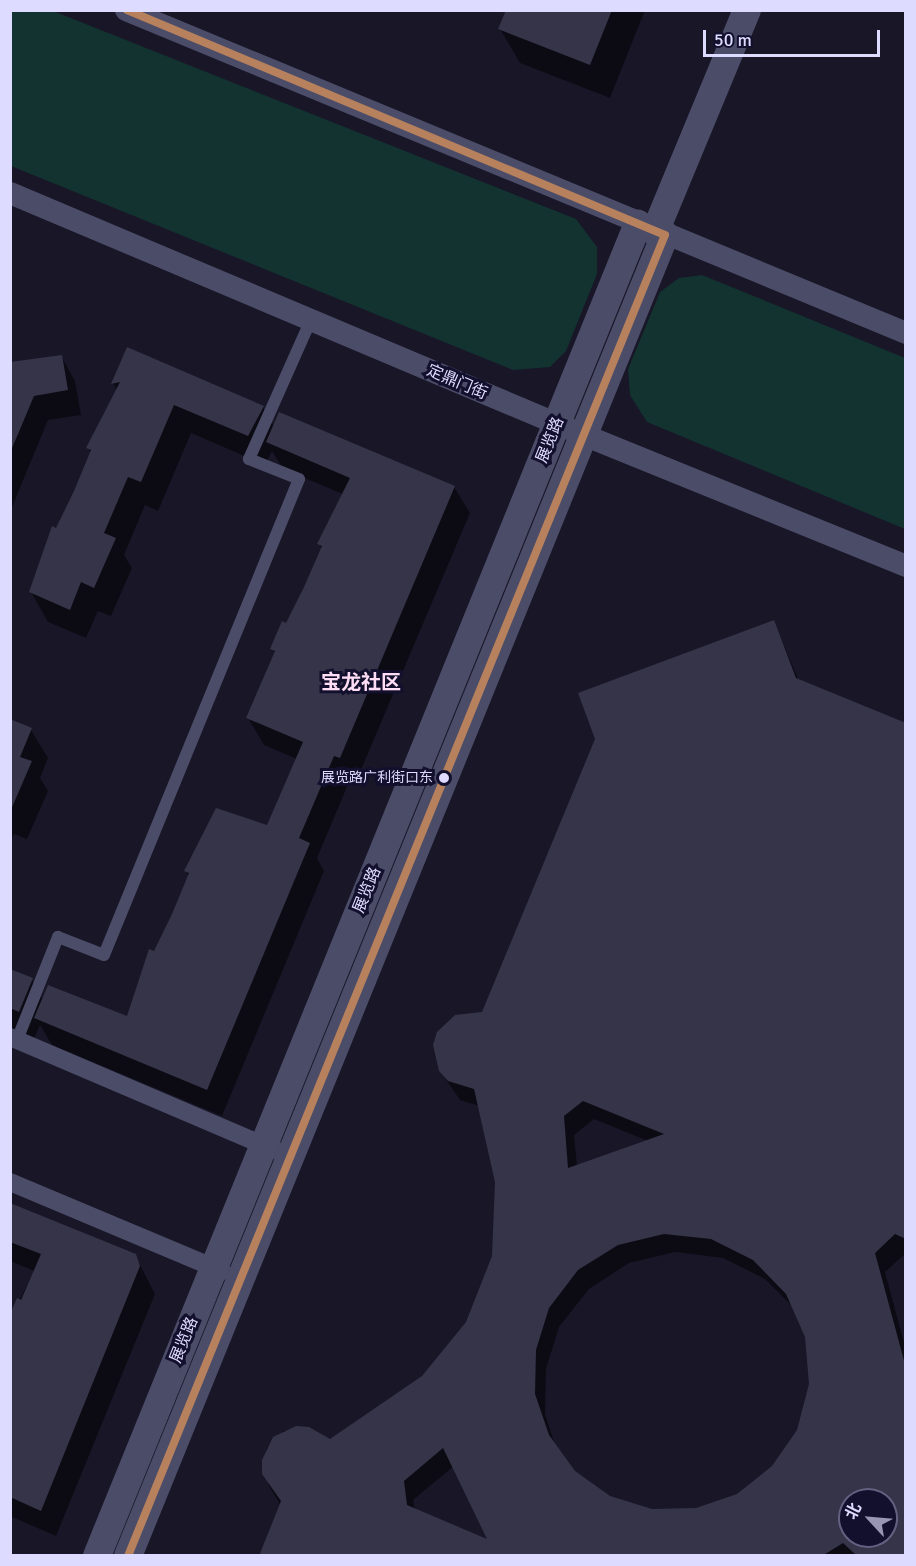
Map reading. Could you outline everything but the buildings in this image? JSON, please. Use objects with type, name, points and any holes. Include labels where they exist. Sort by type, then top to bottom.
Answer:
[{"type":"street","name":"展览路","points":[[97,1556],[556,424],[653,230],[747,10]]},
{"type":"street","points":[[127,11],[906,333]]},
{"type":"street","name":"定鼎门街","points":[[12,199],[906,566]]},
{"type":"street","name":"展览路","points":[[128,1556],[584,435],[653,230]]},
{"type":"street","points":[[14,1039],[291,1157]]},
{"type":"street","points":[[10,1182],[240,1278]]},
{"type":"lane","points":[[14,1039],[58,937],[104,955],[299,479],[249,459],[311,320]]},
{"type":"green space","points":[[10,11],[53,11],[576,219],[597,247],[597,274],[566,351],[550,367],[513,370],[11,166]]},
{"type":"green space","points":[[702,275],[905,358],[905,529],[647,422],[630,395],[628,369],[660,292],[679,278]]},
{"type":"transit line","points":[[127,10],[665,235]]},
{"type":"transit line","points":[[128,1556],[665,235]]},
{"type":"place","name":"展览路广利街口东","points":[[444,778]]},
{"type":"district","name":"宝龙社区","points":[[361,682]]}]
